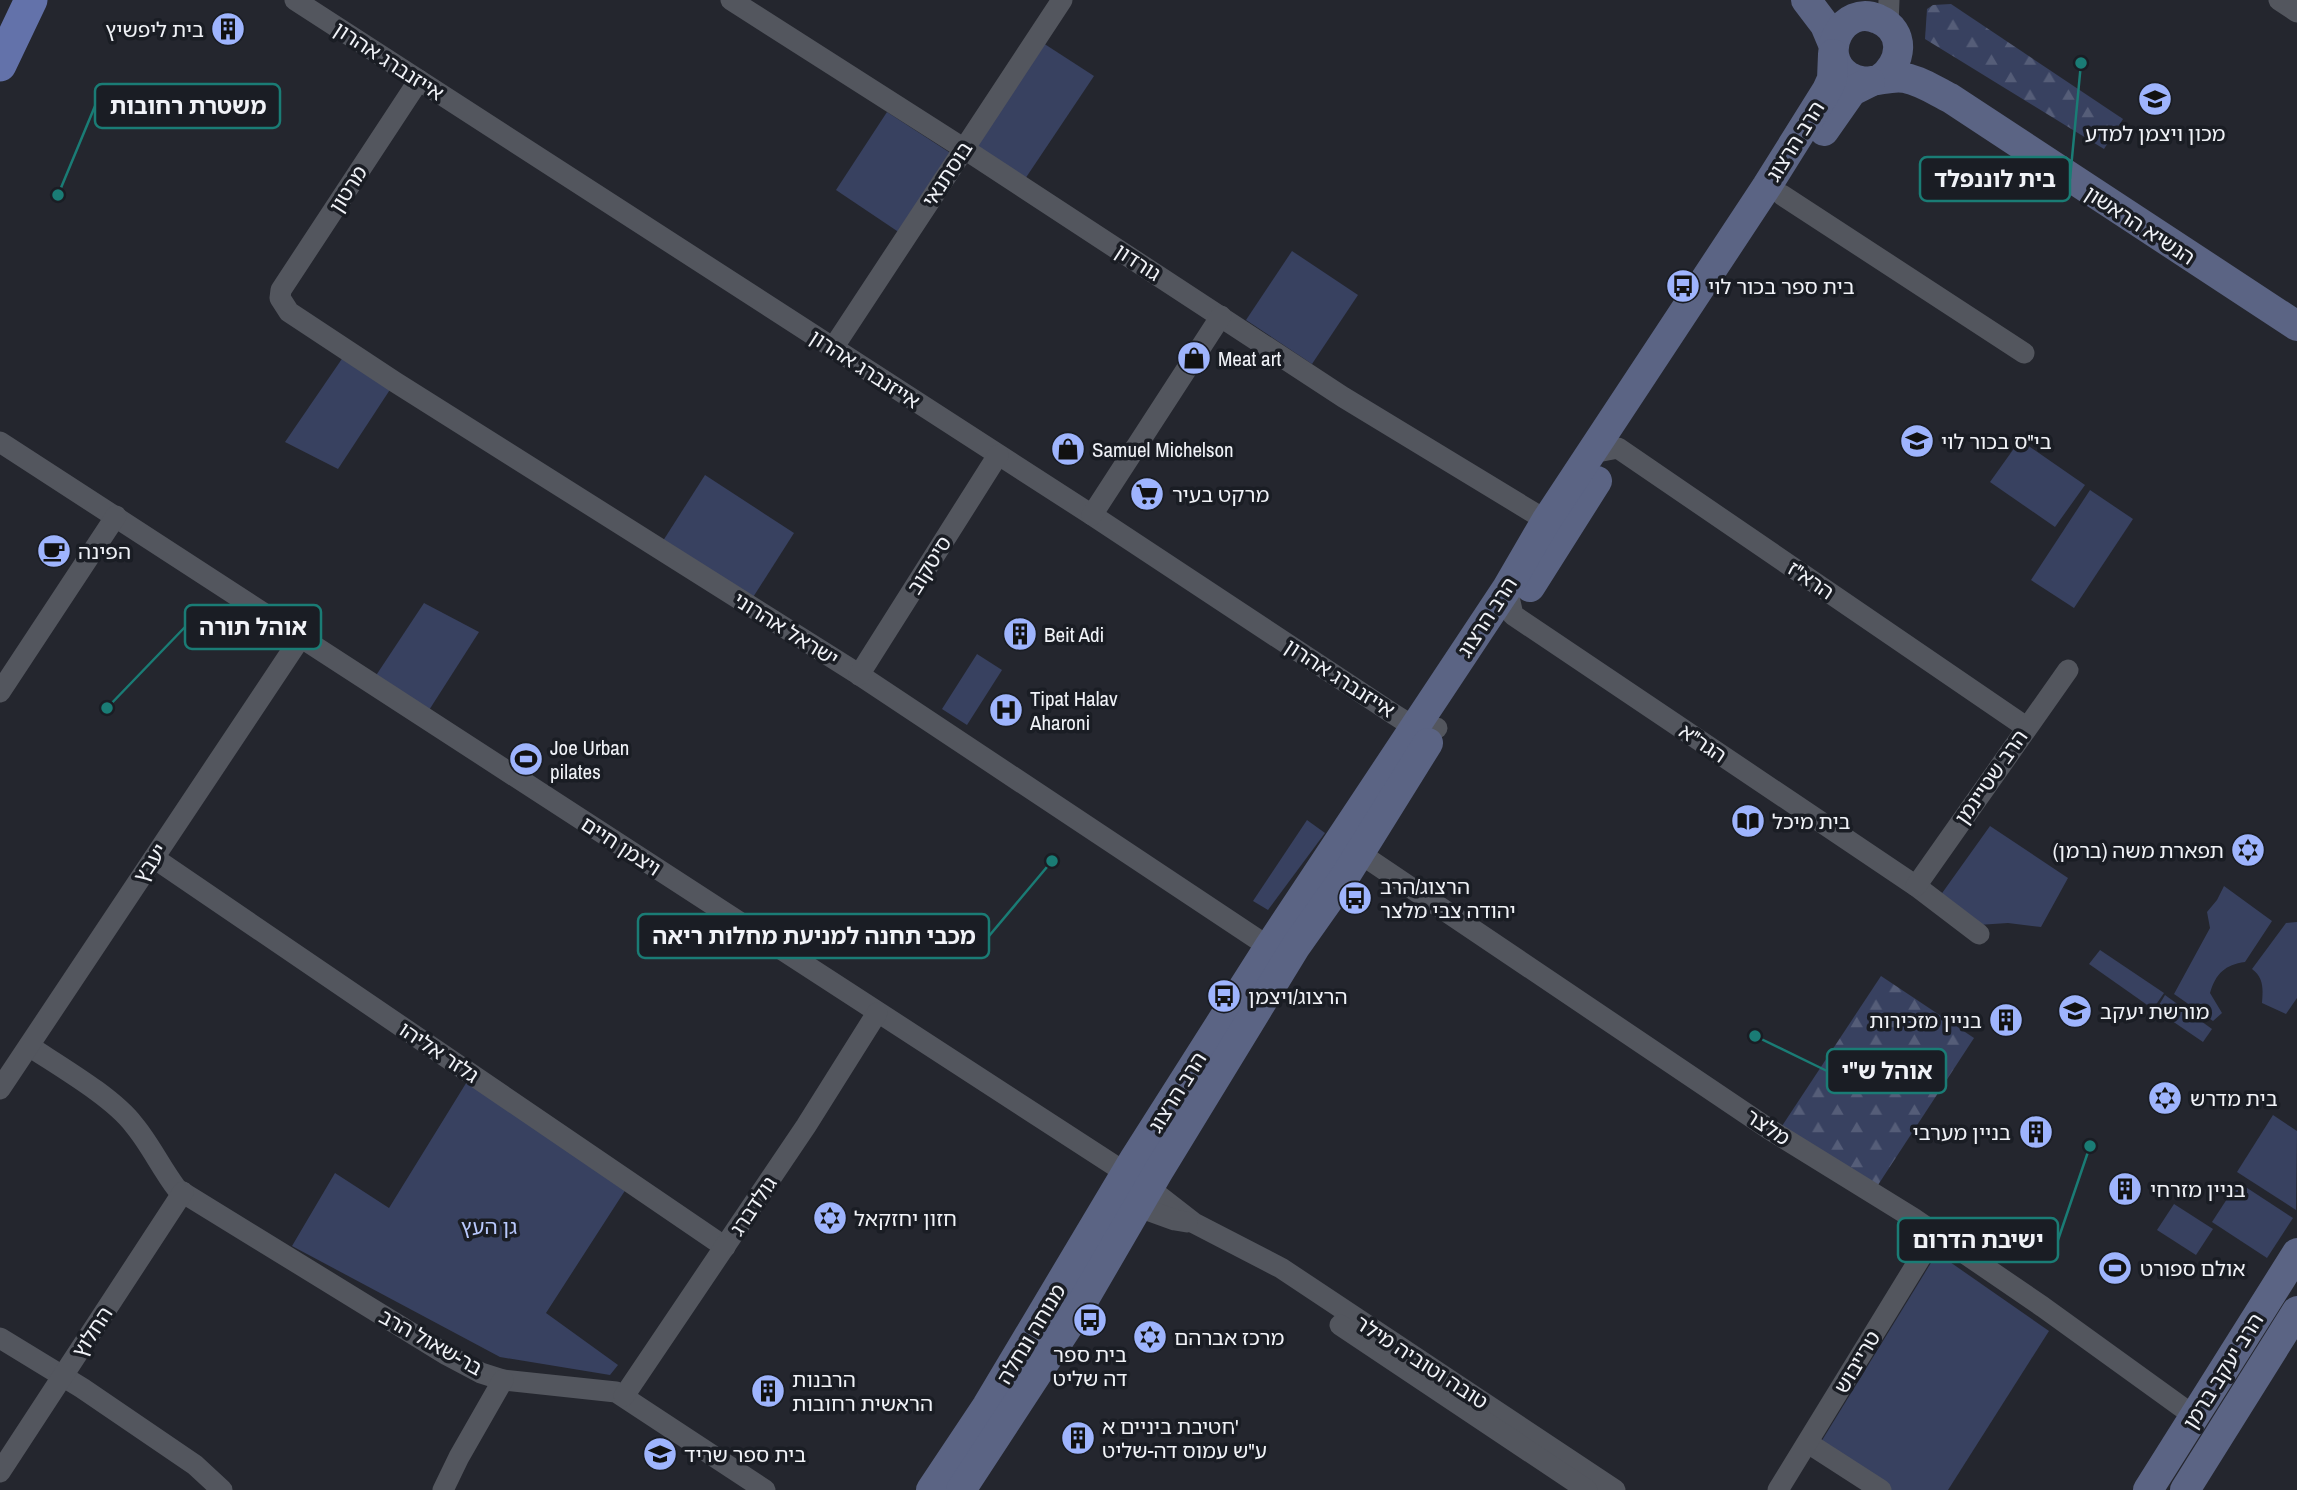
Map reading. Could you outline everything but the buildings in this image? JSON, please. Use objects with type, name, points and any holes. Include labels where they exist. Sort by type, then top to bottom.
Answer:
[{"type":"main road","points":[[0,17],[8,0]]},
{"type":"main road","points":[[0,65],[31,0]]},
{"type":"street","name":"אייזנברג אהרון","points":[[295,0],[1426,728]]},
{"type":"street","name":"גורדון","points":[[732,0],[1343,397],[1546,522]]},
{"type":"street","name":"בוסתנאי","points":[[833,348],[1062,0]]},
{"type":"street","name":"הנשיא הראשון","points":[[1806,0],[1826,10],[1855,18],[1870,16],[1892,25],[1950,98]]},
{"type":"street","name":"הנשיא הראשון","points":[[1806,0],[1821,19],[1836,64],[1850,78],[1905,78],[1950,98],[2297,326]]},
{"type":"street","points":[[2278,0],[2297,12]]},
{"type":"street","points":[[1833,49],[1843,25],[1855,18]]},
{"type":"street","points":[[1875,80],[1894,66],[1892,25]]},
{"type":"street","name":"הרב הרצוג","points":[[1138,1190],[1282,946],[1510,602],[1547,560],[1605,450],[1826,90],[1832,79],[1833,49]]},
{"type":"street","name":"מרטון","points":[[280,299],[281,290],[419,80]]},
{"type":"street","name":"הרב הרצוג","points":[[1510,602],[1546,522],[1605,450],[1782,195],[1844,99],[1852,91],[1875,80]]},
{"type":"street","points":[[1782,195],[2024,353]]},
{"type":"street","name":"ישראל אהרוני","points":[[280,299],[289,312],[395,382],[1282,946]]},
{"type":"street","points":[[1092,515],[1221,316]]},
{"type":"street","name":"ויצמן חיים","points":[[0,442],[877,1013],[1138,1190]]},
{"type":"street","name":"הרא\"ז","points":[[1605,450],[2026,727]]},
{"type":"street","name":"סיטקוב","points":[[859,675],[998,455]]},
{"type":"street","points":[[0,692],[116,516]]},
{"type":"street","points":[[1546,522],[1547,560]]},
{"type":"street","name":"הגר\"א","points":[[1510,602],[1916,886],[1979,934]]},
{"type":"street","name":"יעבץ","points":[[0,1089],[301,637]]},
{"type":"street","name":"הרב שטיינמן","points":[[1916,886],[2068,670]]},
{"type":"street","name":"מלצר","points":[[1350,847],[1769,1129],[1935,1234],[2043,1307],[2194,1416]]},
{"type":"street","name":"גלזר אליהו","points":[[154,858],[725,1247]]},
{"type":"street","name":"גולדברג","points":[[624,1396],[799,1137],[877,1013]]},
{"type":"street","name":"בר-שאול הרב","points":[[29,1046],[118,1108],[135,1125],[160,1167],[177,1189],[447,1355],[481,1373],[503,1380],[609,1391],[624,1396],[765,1490]]},
{"type":"street","name":"טובה וטוביה מילר","points":[[1138,1190],[1194,1223],[1281,1268],[1615,1490]]},
{"type":"street","name":"מנוחה ונחלה","points":[[931,1490],[1138,1190]]},
{"type":"street","name":"מנוחה ונחלה","points":[[961,1490],[1072,1320],[1138,1190]]},
{"type":"street","name":"החלוץ","points":[[0,1472],[183,1192]]},
{"type":"street","name":"טרייבוש","points":[[1778,1490],[1935,1234]]},
{"type":"street","name":"טובה וטוביה מילר","points":[[1226,1240],[1276,1281],[1587,1490]]},
{"type":"street","name":"הרב יעקב ברמן","points":[[2148,1490],[2297,1253]]},
{"type":"street","name":"הרב יעקב ברמן","points":[[2185,1490],[2297,1311]]},
{"type":"street","points":[[0,1338],[63,1376],[195,1465],[222,1490]]},
{"type":"street","points":[[443,1490],[503,1380]]},
{"type":"street","points":[[1808,1443],[1881,1490]]},
{"type":"green space","points":[[1951,4],[2123,119],[2104,149],[1925,39],[1927,9],[1933,5]]},
{"type":"green space","points":[[1043,43],[1094,76],[1023,182],[973,149]]},
{"type":"green space","points":[[887,112],[955,156],[903,235],[836,190]]},
{"type":"green space","points":[[1292,251],[1358,295],[1312,364],[1246,320]]},
{"type":"green space","points":[[348,350],[395,382],[338,469],[285,442]]},
{"type":"green space","points":[[2020,440],[2085,485],[2055,527],[1990,482]]},
{"type":"green space","points":[[705,475],[794,533],[750,602],[661,544]]},
{"type":"green space","points":[[2090,490],[2133,519],[2074,608],[2031,580]]},
{"type":"green space","points":[[424,603],[479,632],[424,718],[371,683]]},
{"type":"green space","points":[[977,654],[1002,670],[967,725],[942,709]]},
{"type":"green space","points":[[1307,820],[1325,833],[1268,910],[1253,901]]},
{"type":"green space","points":[[1990,826],[2068,878],[2041,927],[2008,923],[1978,925],[1940,896]]},
{"type":"green space","points":[[2224,886],[2272,921],[2245,962],[2222,971],[2215,980],[2210,993],[2222,1013],[2213,1021],[2174,994],[2210,928],[2207,912]]},
{"type":"green space","points":[[2297,922],[2297,998],[2286,1014],[2262,1003],[2261,980],[2252,969],[2286,923]]},
{"type":"green space","points":[[2100,950],[2164,993],[2153,1009],[2089,964]]},
{"type":"green space","points":[[1881,976],[1974,1038],[1876,1188],[1782,1126]]},
{"type":"green space","points":[[2165,995],[2212,1029],[2203,1042],[2156,1010]]},
{"type":"green space","name":"גן העץ","points":[[468,1080],[626,1189],[546,1313],[618,1365],[610,1375],[500,1357],[292,1246],[335,1173],[389,1208]]},
{"type":"green space","points":[[2273,1115],[2297,1131],[2296,1210],[2237,1172]]},
{"type":"green space","points":[[2238,1182],[2293,1218],[2267,1258],[2212,1222]]},
{"type":"green space","points":[[2174,1204],[2213,1229],[2196,1255],[2157,1230]]},
{"type":"green space","points":[[1937,1253],[2049,1331],[1948,1490],[1866,1490],[1813,1455]]},
{"type":"place","name":"בית ליפשיץ","points":[[228,29]]},
{"type":"place","name":"בית לוננפלד","points":[[2081,63]]},
{"type":"place","name":"מכון ויצמן למדע","points":[[2155,99]]},
{"type":"place","name":"משטרת רחובות","points":[[58,195]]},
{"type":"place","name":"בית ספר בכור לוי","points":[[1683,286]]},
{"type":"place","name":"Meat art","points":[[1194,358]]},
{"type":"place","name":"בי\"ס בכור לוי","points":[[1917,441]]},
{"type":"place","name":"Samuel Michelson","points":[[1068,449]]},
{"type":"place","name":"מרקט בעיר","points":[[1147,494]]},
{"type":"place","name":"הפינה","points":[[54,551]]},
{"type":"place","name":"Beit Adi","points":[[1020,634]]},
{"type":"place","name":"אוהל תורה","points":[[107,708]]},
{"type":"place","name":"Tipat Halav Aharoni","points":[[1006,710]]},
{"type":"place","name":"Joe Urban pilates","points":[[526,759]]},
{"type":"place","name":"בית מיכל","points":[[1748,821]]},
{"type":"place","name":"תפארת משה (ברמן)","points":[[2248,850]]},
{"type":"place","name":"מכבי תחנה למניעת מחלות ריאה","points":[[1052,861]]},
{"type":"place","name":"הרצוג/הרב יהודה צבי מלצר","points":[[1355,898]]},
{"type":"place","name":"הרצוג/ויצמן","points":[[1224,996]]},
{"type":"place","name":"מורשת יעקב","points":[[2075,1011]]},
{"type":"place","name":"בניין מזכירות","points":[[2006,1020]]},
{"type":"place","name":"אוהל ש\"י","points":[[1755,1036]]},
{"type":"place","name":"בית מדרש","points":[[2165,1098]]},
{"type":"place","name":"בניין מערבי","points":[[2036,1132]]},
{"type":"place","name":"ישיבת הדרום","points":[[2090,1146]]},
{"type":"place","name":"בניין מזרחי","points":[[2125,1189]]},
{"type":"place","name":"חזון יחזקאל","points":[[830,1218]]},
{"type":"place","name":"אולם ספורט","points":[[2115,1268]]},
{"type":"place","name":"בית ספר דה שליט","points":[[1090,1320]]},
{"type":"place","name":"מרכז אברהם","points":[[1150,1337]]},
{"type":"place","name":"הרבנות הראשית רחובות","points":[[768,1391]]},
{"type":"place","name":"חטיבת ביניים א' ע\"ש עמוס דה-שליט","points":[[1078,1438]]},
{"type":"place","name":"בית ספר שריד","points":[[660,1454]]}]
